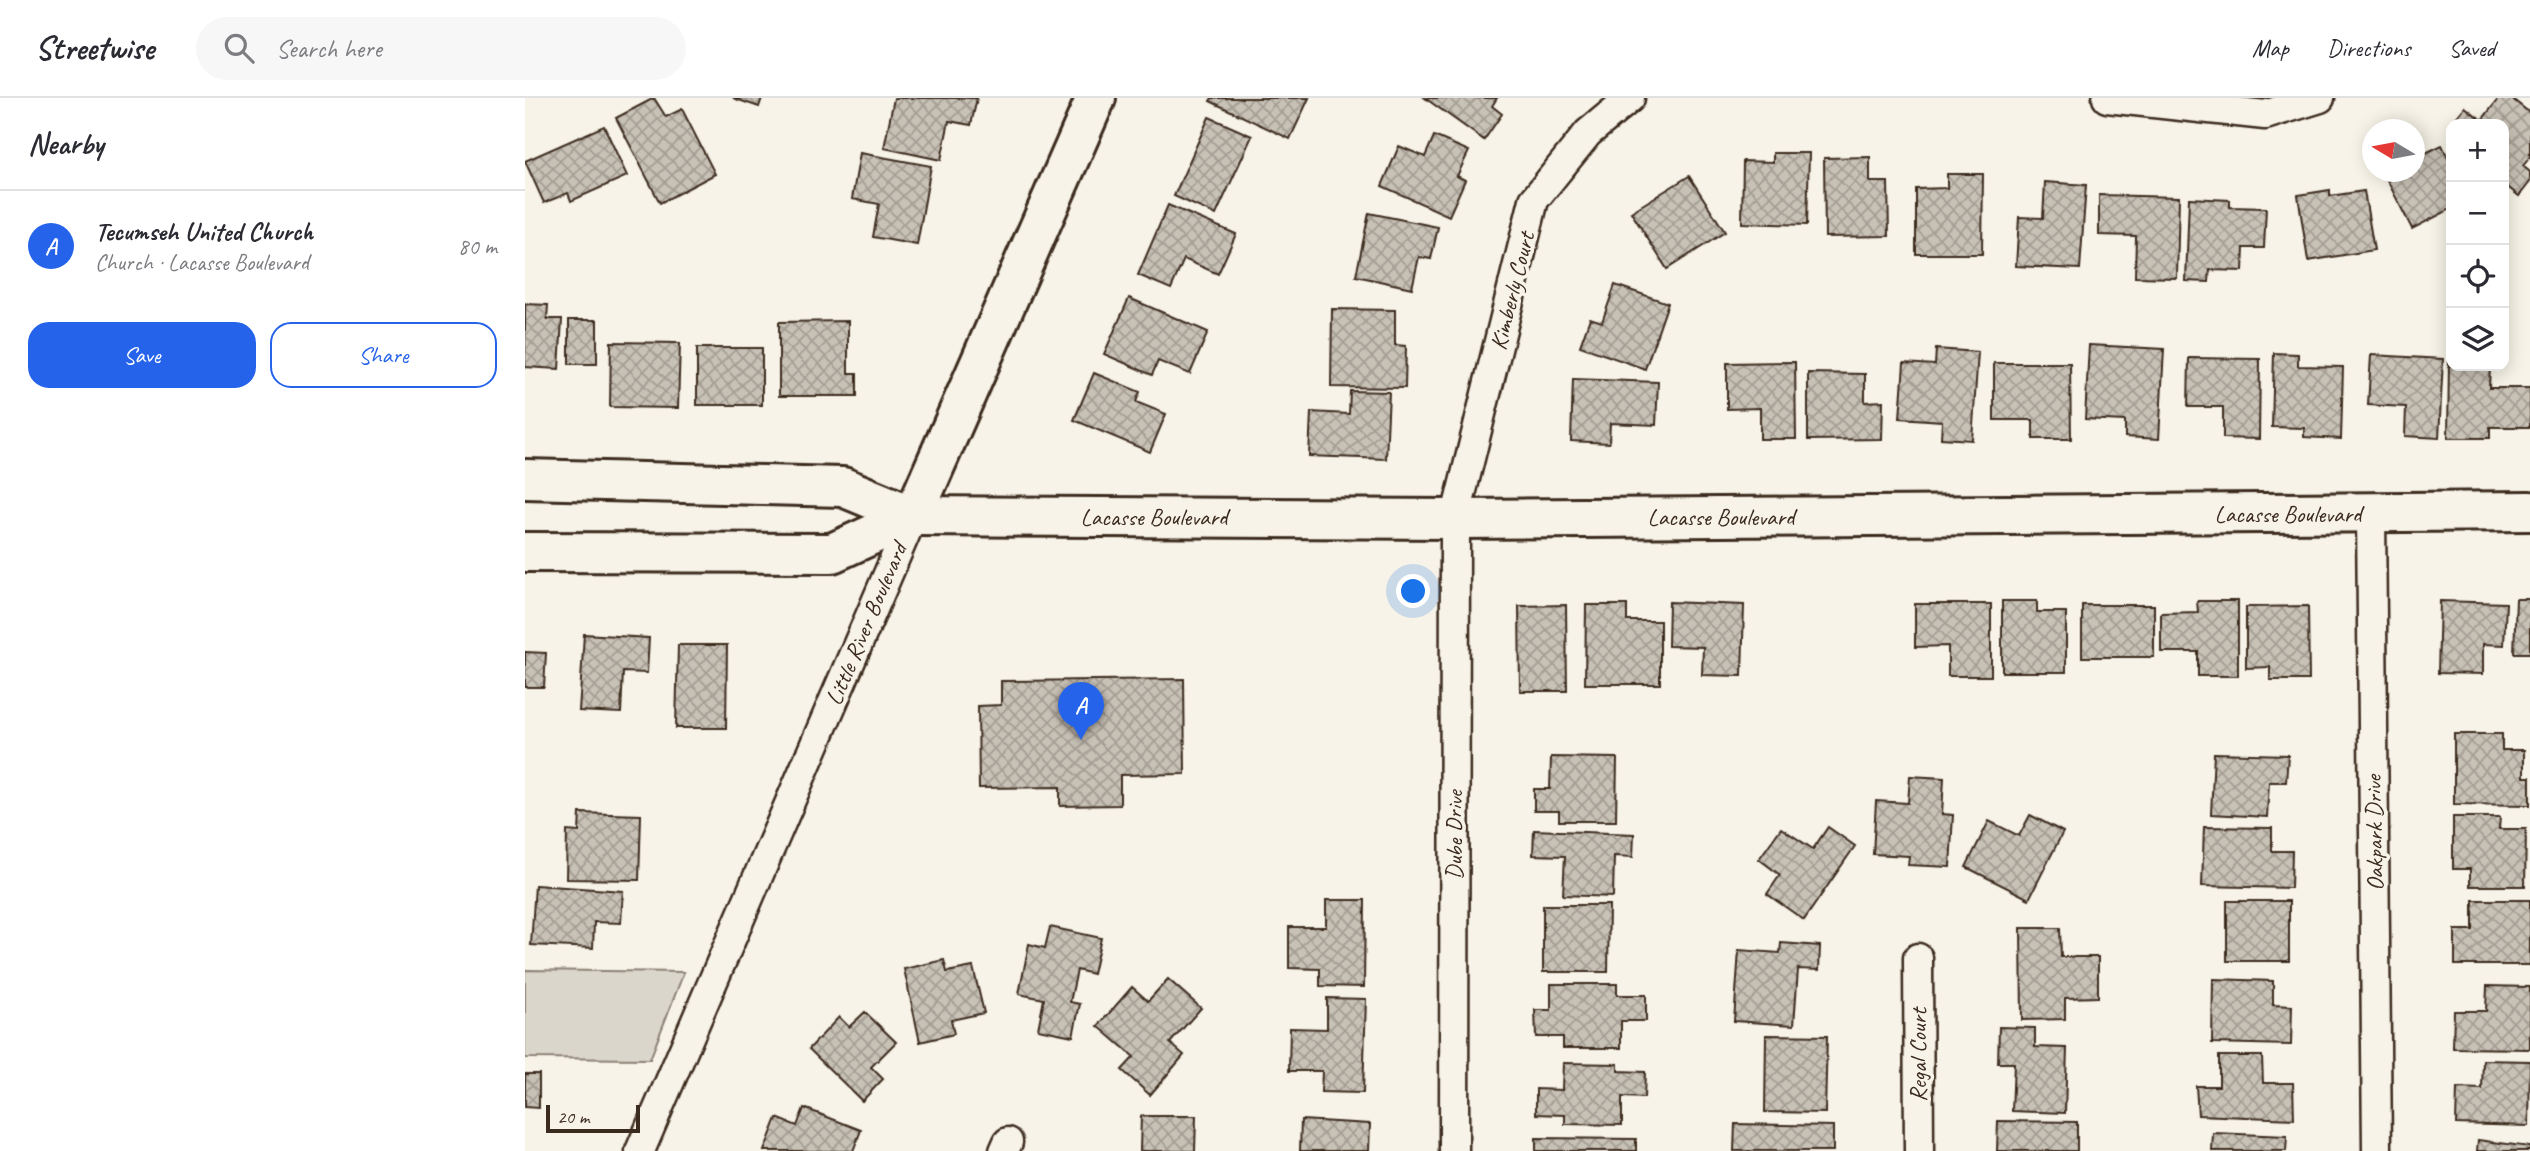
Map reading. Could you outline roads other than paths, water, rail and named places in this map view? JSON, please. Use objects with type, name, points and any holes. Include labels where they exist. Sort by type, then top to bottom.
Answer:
[{"type":"street","name":"Little River Boulevard","points":[[640,1151],[1096,98]]},
{"type":"street","name":"Kimberly Court","points":[[1455,519],[1534,201],[1588,134],[1630,98]]},
{"type":"street","points":[[2107,98],[2265,115],[2320,98]]},
{"type":"street","name":"Lacasse Boulevard","points":[[525,479],[843,487],[913,516],[1455,519],[2530,511]]},
{"type":"street","name":"Oakpark Drive","points":[[2371,514],[2377,1151]]},
{"type":"street","name":"Lacasse Boulevard","points":[[525,552],[832,553],[913,516]]},
{"type":"street","name":"Dube Drive","points":[[1454,1151],[1455,519]]},
{"type":"street","name":"Regal Court","points":[[1918,958],[1919,1151]]},
{"type":"place","name":"Tecumseh United Church","points":[[1081,740]]}]
